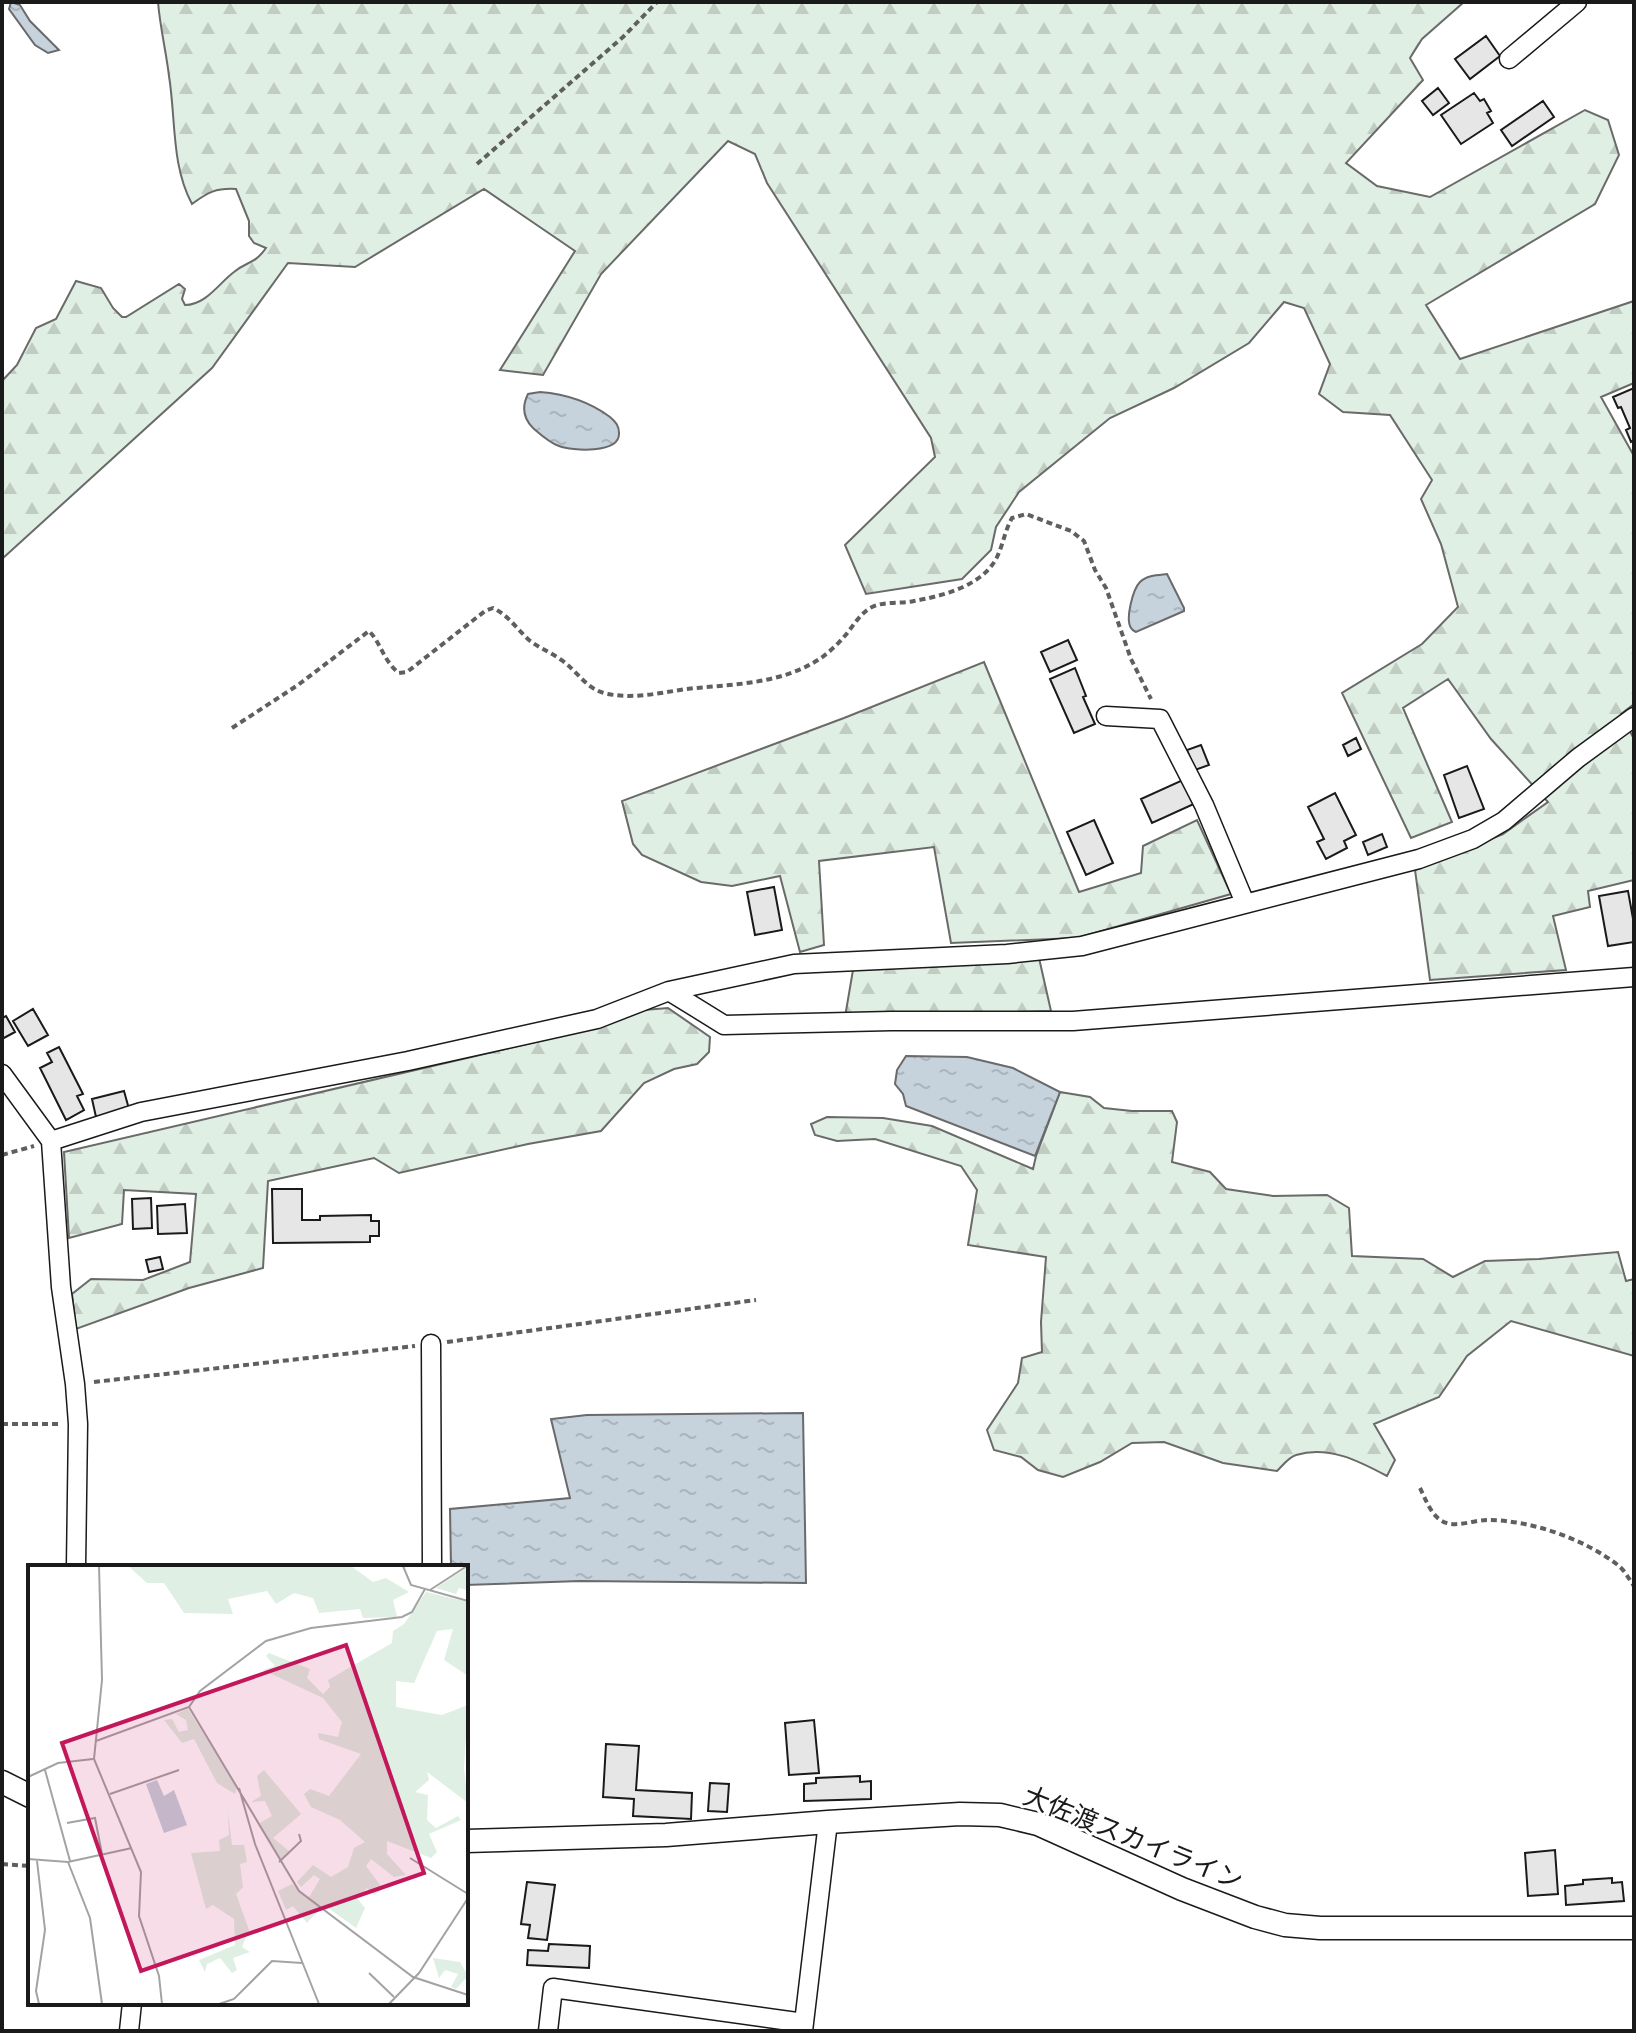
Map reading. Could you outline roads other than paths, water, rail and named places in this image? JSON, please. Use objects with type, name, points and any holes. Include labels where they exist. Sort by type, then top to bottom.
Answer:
[{"type":"street","points":[[1509,59],[1577,2]]},
{"type":"street","points":[[1106,716],[1160,719],[1204,805],[1245,903]]},
{"type":"street","points":[[51,1141],[141,1112],[408,1061],[597,1019],[669,991],[794,964],[1007,954],[1082,946],[1419,859],[1473,839],[1504,821],[1578,758],[1634,717]]},
{"type":"street","points":[[669,991],[724,1025],[1073,1021],[1634,977]]},
{"type":"street","points":[[2,1074],[51,1141],[61,1287],[78,1424],[76,1565]]},
{"type":"street","points":[[431,1344],[432,1565]]},
{"type":"street","points":[[2,1782],[28,1795]]},
{"type":"street","name":"大佐渡スカイライン","points":[[468,1841],[666,1835],[960,1814],[1000,1815],[1038,1824],[1195,1894],[1285,1925],[1320,1928],[1634,1928]]},
{"type":"street","points":[[548,2031],[553,1988],[803,2027],[828,1822]]},
{"type":"street","points":[[129,2031],[132,2005]]},
{"type":"water","points":[[11,2],[20,5],[30,21],[59,50],[48,53],[35,45],[9,9]]},
{"type":"water","points":[[540,392],[594,407],[617,424],[617,440],[604,448],[584,450],[552,443],[533,428],[525,416],[528,394]]},
{"type":"water","points":[[1167,574],[1184,611],[1136,632],[1129,624],[1129,618],[1137,586],[1146,578]]},
{"type":"water","points":[[906,1056],[967,1057],[1013,1068],[1060,1092],[1035,1156],[906,1106],[903,1094],[895,1084],[897,1070]]},
{"type":"water","points":[[803,1413],[806,1583],[580,1581],[468,1585],[468,1565],[451,1565],[450,1509],[570,1498],[551,1419],[587,1415]]}]
